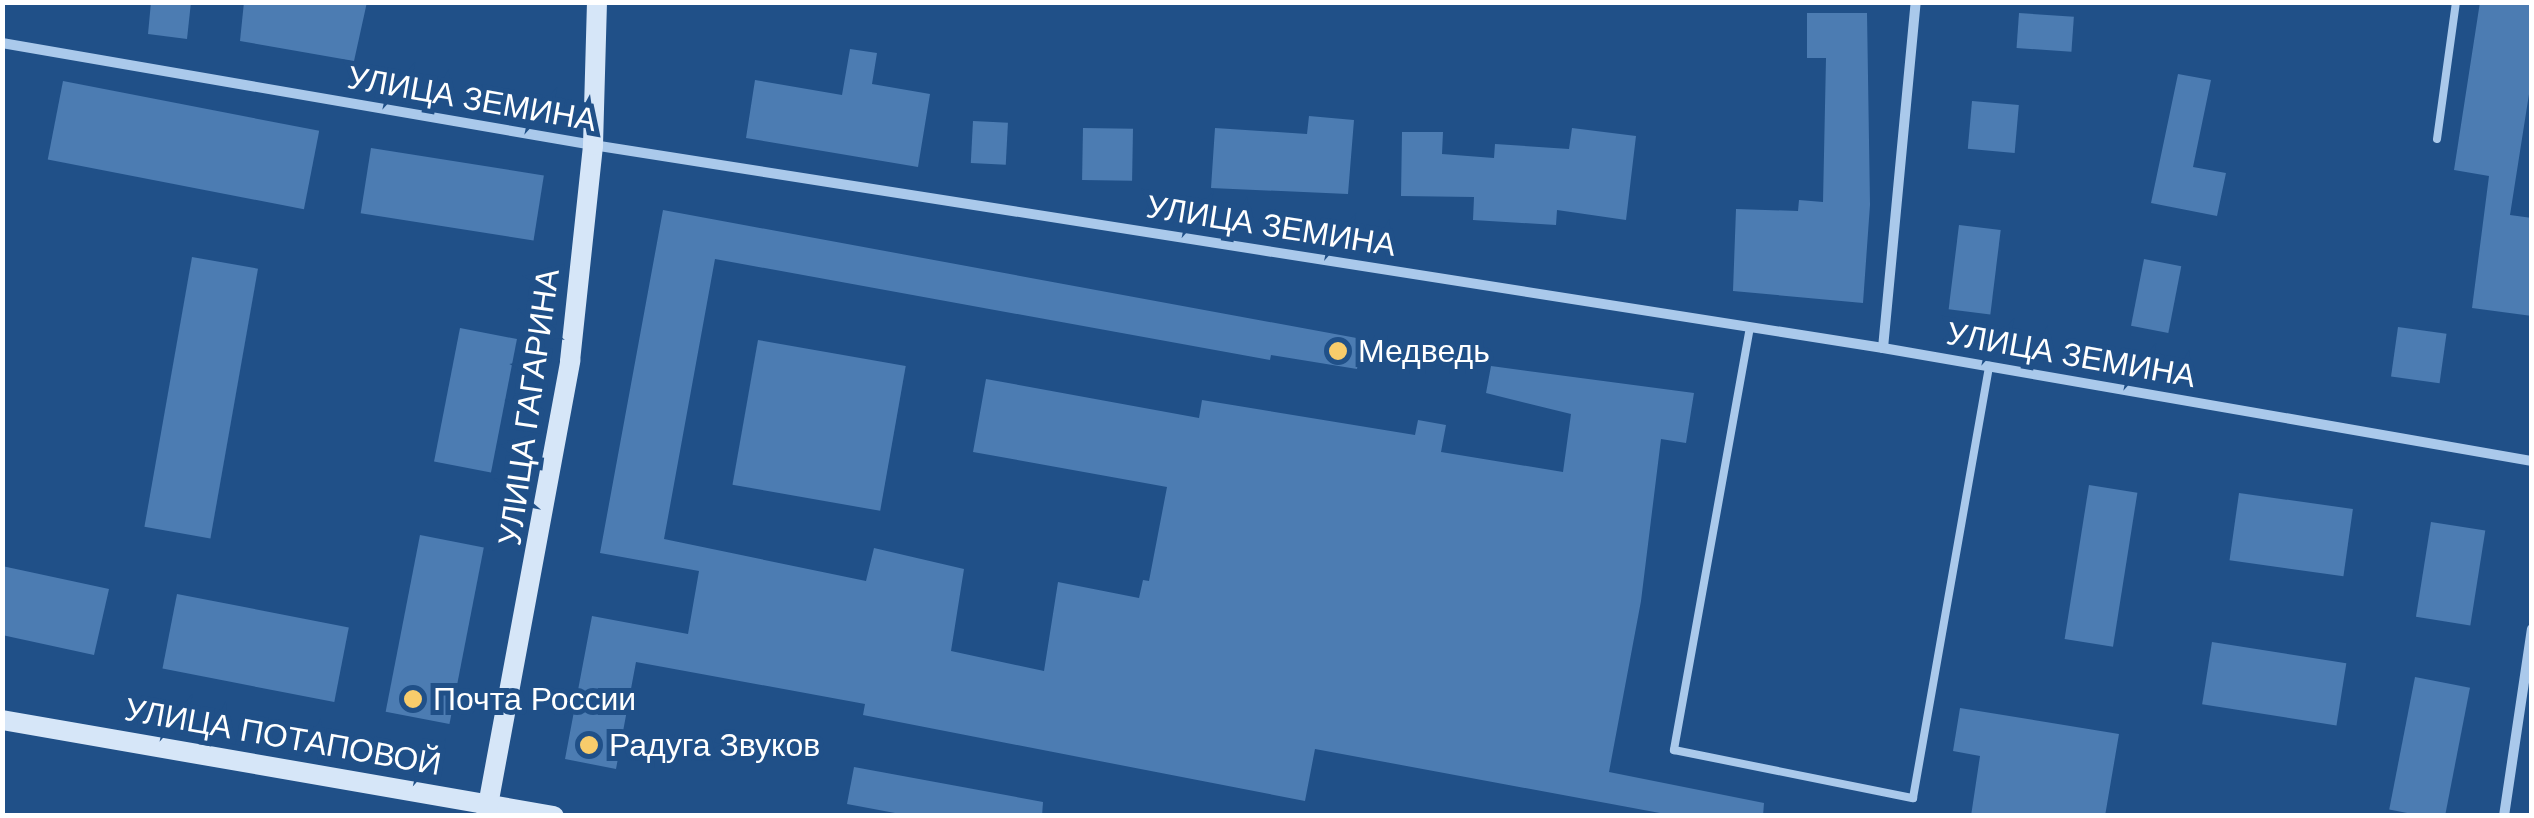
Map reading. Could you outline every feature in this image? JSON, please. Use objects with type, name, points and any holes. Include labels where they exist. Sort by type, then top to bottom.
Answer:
[{"type":"main road","name":"УЛИЦА ГАГАРИНА","points":[[487,809],[570,361],[594,145],[597,2]]},
{"type":"main road","name":"УЛИЦА ПОТАПОВОЙ","points":[[2,720],[487,809],[554,816]]},
{"type":"street","points":[[1883,348],[1916,2]]},
{"type":"street","name":"УЛИЦА ЗЕМИНА","points":[[2,43],[594,145],[1883,348],[2532,462]]},
{"type":"street","points":[[2504,816],[2532,629]]},
{"type":"lane","points":[[2438,139],[2456,2]]},
{"type":"lane","points":[[1750,327],[1674,750],[1913,798],[1989,366]]},
{"type":"building","points":[[151,2],[191,2],[187,39],[148,34]]},
{"type":"building","points":[[244,2],[367,2],[354,61],[240,41]]},
{"type":"building","points":[[2480,2],[2532,2],[2532,75],[2510,215],[2532,218],[2532,316],[2472,308],[2489,176],[2454,170]]},
{"type":"building","points":[[1807,13],[1867,13],[1870,205],[1863,303],[1733,291],[1736,209],[1798,211],[1799,200],[1823,202],[1826,58],[1807,58]]},
{"type":"building","points":[[2019,13],[2074,17],[2071,52],[2017,48]]},
{"type":"building","points":[[850,49],[877,53],[872,84],[930,94],[918,167],[746,138],[755,80],[842,95]]},
{"type":"building","points":[[2178,74],[2211,80],[2193,167],[2226,173],[2217,216],[2151,203]]},
{"type":"building","points":[[63,81],[319,131],[304,209],[48,160]]},
{"type":"building","points":[[1972,101],[2019,105],[2015,153],[1968,149]]},
{"type":"building","points":[[1309,116],[1354,120],[1348,194],[1211,188],[1215,128],[1307,134]]},
{"type":"building","points":[[973,121],[1008,123],[1006,165],[971,163]]},
{"type":"building","points":[[1083,128],[1133,129],[1132,181],[1082,180]]},
{"type":"building","points":[[1572,128],[1636,136],[1626,220],[1557,210],[1556,225],[1473,220],[1474,197],[1401,196],[1402,132],[1443,132],[1442,154],[1494,158],[1495,144],[1569,149]]},
{"type":"building","points":[[371,148],[544,175],[534,241],[361,213]]},
{"type":"building","points":[[663,210],[1362,339],[1357,369],[1271,355],[1270,360],[715,259],[664,539],[866,581],[874,548],[964,569],[951,651],[1044,671],[1058,582],[1139,598],[1143,580],[1149,581],[1167,487],[973,452],[986,379],[1199,418],[1202,400],[1415,435],[1418,420],[1446,425],[1441,452],[1563,472],[1571,414],[1486,393],[1491,366],[1694,393],[1686,443],[1661,439],[1641,601],[1609,772],[1764,803],[1763,816],[1676,816],[1315,749],[1305,801],[863,715],[865,704],[636,662],[616,769],[565,759],[592,616],[688,634],[699,571],[600,553]]},
{"type":"building","points":[[1959,225],[2001,230],[1990,314],[1949,309]]},
{"type":"building","points":[[192,257],[258,269],[210,538],[144,527]]},
{"type":"building","points":[[2144,259],[2181,266],[2168,333],[2131,326]]},
{"type":"building","points":[[2398,327],[2447,334],[2440,383],[2391,377]]},
{"type":"building","points":[[460,328],[517,339],[491,473],[434,462]]},
{"type":"building","points":[[758,340],[906,366],[880,511],[732,485]]},
{"type":"building","points":[[2089,485],[2137,493],[2113,647],[2065,639]]},
{"type":"building","points":[[2239,493],[2353,509],[2343,576],[2230,560]]},
{"type":"building","points":[[2431,522],[2485,531],[2470,625],[2416,617]]},
{"type":"building","points":[[420,535],[484,547],[449,724],[386,712]]},
{"type":"building","points":[[2,566],[109,589],[94,655],[2,635]]},
{"type":"building","points":[[177,594],[349,627],[334,702],[162,669]]},
{"type":"building","points":[[2212,642],[2346,663],[2336,725],[2202,704]]},
{"type":"building","points":[[2415,677],[2470,688],[2445,816],[2389,810]]},
{"type":"building","points":[[1960,708],[2119,734],[2105,816],[1971,816],[1980,756],[1953,751]]},
{"type":"building","points":[[854,767],[1043,802],[1042,816],[911,816],[847,804]]},
{"type":"place","name":"Медведь","points":[[1338,351]]},
{"type":"place","name":"Почта России","points":[[413,699]]},
{"type":"place","name":"Радуга Звуков","points":[[589,745]]}]
